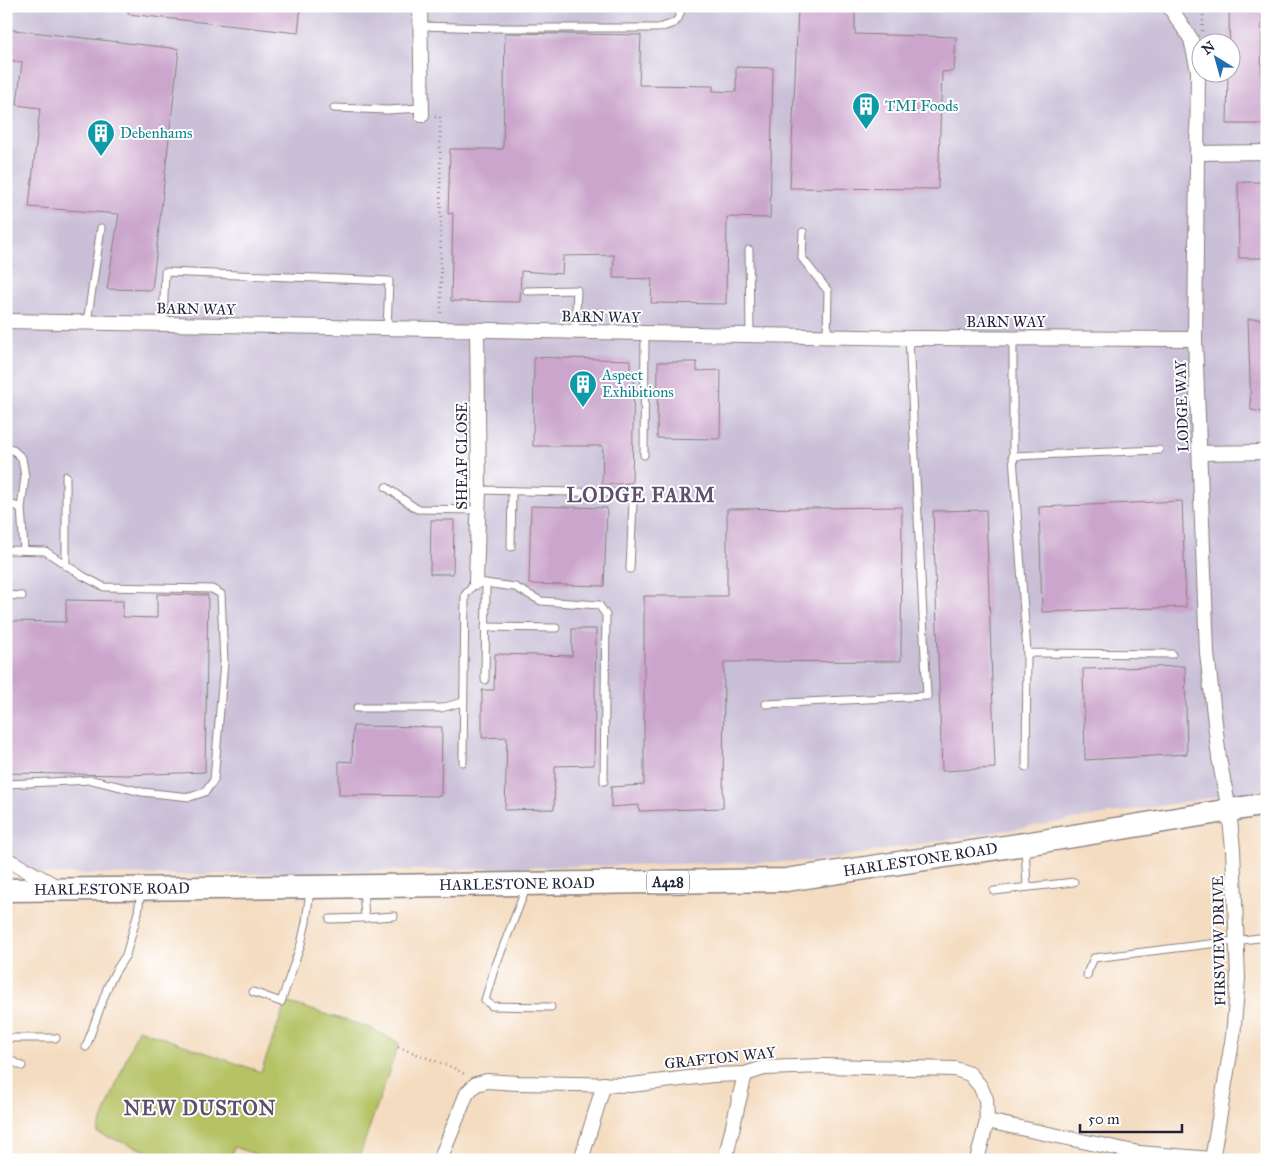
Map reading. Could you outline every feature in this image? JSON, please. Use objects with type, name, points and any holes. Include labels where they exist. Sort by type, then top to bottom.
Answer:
[{"type":"main road","name":"HARLESTONE ROAD","points":[[6,890],[786,880],[1025,844],[1267,804]]},
{"type":"street","points":[[420,6],[422,111]]},
{"type":"street","name":"LODGE WAY","points":[[1169,6],[1191,39],[1198,71],[1195,339],[1207,653],[1219,758],[1228,810]]},
{"type":"street","points":[[1198,153],[1267,152]]},
{"type":"street","name":"BARN WAY","points":[[6,321],[909,338],[1195,339]]},
{"type":"street","name":"SHEAF CLOSE","points":[[477,331],[478,510],[481,582]]},
{"type":"street","points":[[1200,453],[1267,452]]},
{"type":"street","name":"FIRSVIEW DRIVE","points":[[1212,1159],[1236,1021],[1238,978],[1234,849],[1228,810]]},
{"type":"street","points":[[6,858],[63,889]]},
{"type":"street","name":"GRAFTON WAY","points":[[476,1084],[487,1081],[631,1085],[713,1075],[745,1074],[764,1068],[824,1066],[955,1069],[970,1074],[980,1086],[986,1099],[987,1121],[977,1160]]},
{"type":"street","points":[[725,1160],[745,1074]]},
{"type":"street","points":[[440,1160],[467,1093],[476,1084]]},
{"type":"street","points":[[581,1160],[604,1084]]},
{"type":"street","points":[[987,1121],[1139,1153],[1212,1159]]},
{"type":"lane","points":[[420,26],[658,28],[677,21],[681,6]]},
{"type":"lane","points":[[866,6],[879,6]]},
{"type":"lane","points":[[334,108],[422,111]]},
{"type":"lane","points":[[87,323],[101,228]]},
{"type":"lane","points":[[803,232],[802,258],[828,291],[827,336]]},
{"type":"lane","points":[[749,250],[750,335]]},
{"type":"lane","points":[[163,324],[165,272],[389,281],[387,329]]},
{"type":"lane","points":[[527,291],[576,290],[575,332]]},
{"type":"lane","points":[[644,455],[645,334]]},
{"type":"lane","points":[[766,704],[927,696],[909,338]]},
{"type":"lane","points":[[1013,338],[1013,456],[1027,653],[1026,767]]},
{"type":"lane","points":[[6,448],[12,449],[22,458],[25,477],[22,508],[24,550]]},
{"type":"lane","points":[[1013,456],[1158,450]]},
{"type":"lane","points":[[66,476],[66,566]]},
{"type":"lane","points":[[386,488],[417,509],[478,510]]},
{"type":"lane","points":[[478,490],[618,493],[633,502],[630,569]]},
{"type":"lane","points":[[511,547],[512,491]]},
{"type":"lane","points":[[6,505],[22,508]]},
{"type":"lane","points":[[6,550],[45,551],[66,566],[104,587],[212,589],[222,594],[224,662],[214,780],[205,792],[190,796],[142,792],[92,780],[6,784]]},
{"type":"lane","points":[[481,582],[485,626],[485,680]]},
{"type":"lane","points":[[463,762],[465,596],[481,582],[515,586],[541,601],[599,605],[606,615],[604,781]]},
{"type":"lane","points":[[6,595],[22,596]]},
{"type":"lane","points":[[485,626],[556,628]]},
{"type":"lane","points":[[1027,653],[1172,654]]},
{"type":"lane","points":[[357,708],[441,708],[463,702]]},
{"type":"lane","points":[[1025,844],[1027,886]]},
{"type":"lane","points":[[994,891],[1074,882]]},
{"type":"lane","points":[[528,884],[494,970],[485,1000],[492,1006],[552,1007]]},
{"type":"lane","points":[[363,886],[365,918]]},
{"type":"lane","points":[[253,992],[281,1002],[301,944],[306,922],[310,887]]},
{"type":"lane","points":[[86,1047],[108,986],[126,955],[138,912],[141,889]]},
{"type":"lane","points":[[330,919],[394,916]]},
{"type":"lane","points":[[1087,976],[1094,958],[1267,937]]},
{"type":"lane","points":[[6,1038],[56,1038]]},
{"type":"lane","points":[[6,1058],[22,1066]]},
{"type":"path","points":[[1201,32],[1204,6]]},
{"type":"path","points":[[422,111],[440,117],[441,330]]},
{"type":"path","points":[[398,1047],[454,1068],[476,1084]]},
{"type":"shaded area","points":[[6,6],[1267,6],[1267,789],[814,861],[179,875],[6,873]]},
{"type":"green space","points":[[286,1002],[371,1028],[399,1043],[358,1160],[272,1160],[234,1147],[230,1160],[172,1160],[97,1133],[138,1029],[261,1072]]},
{"type":"building","points":[[128,6],[301,6],[298,33],[128,14]]},
{"type":"building","points":[[1229,6],[1262,6],[1261,84],[1267,84],[1267,124],[1227,124],[1228,82],[1240,82],[1240,32],[1229,32]]},
{"type":"building","name":"TMI Foods","points":[[855,8],[855,34],[956,37],[954,71],[942,72],[938,189],[790,188],[798,10]]},
{"type":"building","name":"Debenhams","points":[[6,29],[179,49],[152,290],[107,289],[119,214],[29,207],[40,108],[17,105],[22,62],[6,60]]},
{"type":"building","points":[[505,33],[641,35],[639,85],[713,86],[713,91],[736,92],[736,67],[773,68],[770,218],[727,217],[726,304],[651,303],[652,279],[613,278],[614,255],[563,256],[562,274],[521,271],[520,302],[451,301],[453,213],[448,214],[450,149],[503,149]]},
{"type":"building","points":[[1238,182],[1267,182],[1267,258],[1239,258]]},
{"type":"building","points":[[1248,319],[1267,319],[1267,413],[1251,410]]},
{"type":"building","name":"Aspect Exhibitions","points":[[534,357],[630,360],[630,371],[634,371],[632,483],[602,485],[603,446],[533,446]]},
{"type":"building","points":[[658,362],[697,362],[697,371],[721,370],[720,439],[657,438]]},
{"type":"building","points":[[1182,501],[1186,607],[1042,612],[1039,507]]},
{"type":"building","points":[[531,506],[607,508],[604,586],[529,584]]},
{"type":"building","points":[[902,507],[901,661],[724,662],[723,808],[639,811],[639,805],[611,807],[611,787],[644,785],[644,596],[727,596],[727,509]]},
{"type":"building","points":[[986,510],[995,768],[942,771],[933,511]]},
{"type":"building","points":[[431,520],[454,520],[453,574],[430,574]]},
{"type":"building","points":[[157,594],[208,595],[205,772],[127,775],[6,773],[6,621],[66,622],[66,600],[123,601],[123,617],[157,618]]},
{"type":"building","points":[[572,629],[596,629],[594,765],[555,766],[554,809],[505,810],[507,737],[482,738],[482,690],[494,690],[495,654],[572,656]]},
{"type":"building","points":[[1185,666],[1187,754],[1085,760],[1083,669]]},
{"type":"building","points":[[353,726],[442,727],[441,796],[339,795],[339,761],[352,762]]},
{"type":"place","name":"TMI Foods","points":[[866,130]]},
{"type":"place","name":"Debenhams","points":[[101,157]]},
{"type":"place","name":"Aspect Exhibitions","points":[[583,408]]},
{"type":"district","name":"LODGE FARM","points":[[641,495]]},
{"type":"district","name":"NEW DUSTON","points":[[200,1108]]}]
